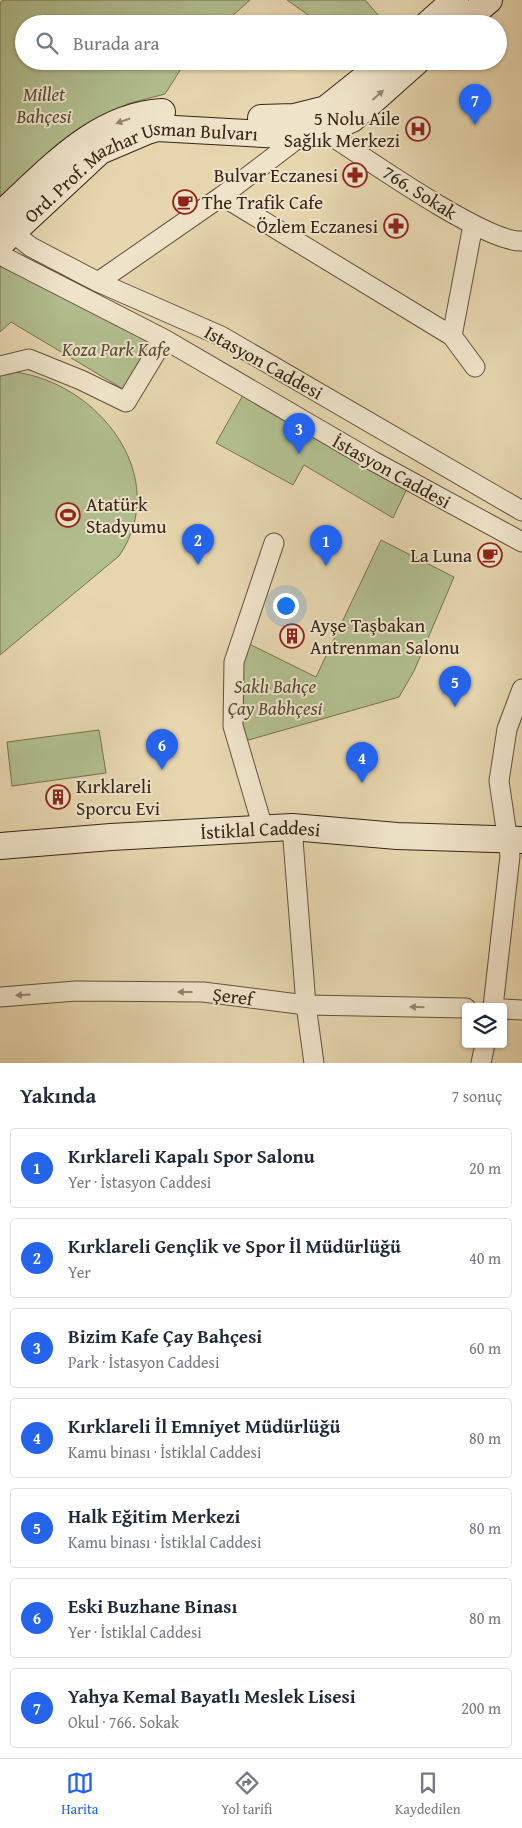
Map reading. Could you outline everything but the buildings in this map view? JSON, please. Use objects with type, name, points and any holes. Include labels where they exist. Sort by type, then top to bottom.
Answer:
[{"type":"main road","points":[[438,15],[455,0]]},
{"type":"main road","points":[[472,15],[489,0]]},
{"type":"main road","points":[[317,125],[376,70]]},
{"type":"main road","points":[[317,125],[352,119],[407,70]]},
{"type":"main road","name":"Ord. Prof. Mazhar Usman Bulvarı","points":[[2,234],[88,137],[122,120],[160,111],[240,119],[294,117],[317,125]]},
{"type":"main road","name":"Ord. Prof. Mazhar Usman Bulvarı","points":[[2,234],[100,151],[146,131],[157,128],[317,125]]},
{"type":"main road","name":"İstiklal Caddesi","points":[[0,846],[292,827],[397,836],[514,839]]},
{"type":"street","points":[[98,282],[222,196],[317,125]]},
{"type":"street","name":"766. Sokak","points":[[317,125],[473,225],[511,241],[522,241]]},
{"type":"street","points":[[222,196],[452,336],[475,367]]},
{"type":"street","points":[[452,336],[473,225]]},
{"type":"street","name":"Istasyon Caddesi","points":[[2,234],[98,282],[222,336],[522,511]]},
{"type":"street","name":"İstasyon Caddesi","points":[[2,234],[6,258],[164,339],[373,461],[522,542]]},
{"type":"street","points":[[0,366],[28,359],[81,380],[126,402],[164,339]]},
{"type":"street","points":[[263,828],[233,726],[234,662],[274,543]]},
{"type":"street","points":[[493,1003],[510,856],[514,839],[499,781],[507,729],[522,689]]},
{"type":"street","points":[[292,827],[306,1005],[314,1063]]},
{"type":"street","name":"Şeref","points":[[0,997],[76,991],[203,992],[306,1005],[462,1008]]},
{"type":"street","points":[[507,1009],[522,1010]]},
{"type":"street","points":[[481,1063],[484,1048]]},
{"type":"green space","name":"Millet Bahçesi","points":[[3,0],[250,0],[233,15],[15,15],[15,70],[180,70],[165,94],[127,104],[78,132],[0,199],[0,3]]},
{"type":"green space","points":[[287,0],[365,0],[378,15],[308,15]]},
{"type":"green space","name":"Koza Park Kafe","points":[[0,253],[164,339],[128,392],[11,322],[0,332]]},
{"type":"green space","name":"Atatürk Stadyumu","points":[[14,372],[45,380],[73,394],[98,414],[118,438],[132,466],[137,495],[133,526],[119,556],[0,655],[0,374]]},
{"type":"green space","points":[[247,388],[410,482],[393,518],[304,465],[293,485],[216,443]]},
{"type":"green space","name":"Saklı Bahçe Çay Babhçesi","points":[[381,540],[454,577],[414,671],[399,697],[245,741],[241,715],[240,680],[247,643],[316,677]]},
{"type":"green space","points":[[99,730],[106,773],[12,786],[7,742]]},
{"type":"place","name":"Yahya Kemal Bayatlı Meslek Lisesi","points":[[475,125]]},
{"type":"place","name":"5 Nolu Aile Sağlık Merkezi","points":[[418,129]]},
{"type":"place","name":"Bulvar Eczanesi","points":[[355,175]]},
{"type":"place","name":"The Trafik Cafe","points":[[185,202]]},
{"type":"place","name":"Özlem Eczanesi","points":[[396,226]]},
{"type":"place","name":"Bizim Kafe Çay Bahçesi","points":[[299,454]]},
{"type":"place","name":"Atatürk Stadyumu","points":[[68,515]]},
{"type":"place","name":"La Luna","points":[[490,555]]},
{"type":"place","name":"Kırklareli Gençlik ve Spor İl Müdürlüğü","points":[[198,565]]},
{"type":"place","name":"Kırklareli Kapalı Spor Salonu","points":[[326,566]]},
{"type":"place","name":"Ayşe Taşbakan Antrenman Salonu","points":[[292,636]]},
{"type":"place","name":"Halk Eğitim Merkezi","points":[[455,707]]},
{"type":"place","name":"Eski Buzhane Binası","points":[[162,770]]},
{"type":"place","name":"Kırklareli İl Emniyet Müdürlüğü","points":[[362,783]]},
{"type":"place","name":"Kırklareli Sporcu Evi","points":[[58,797]]}]
